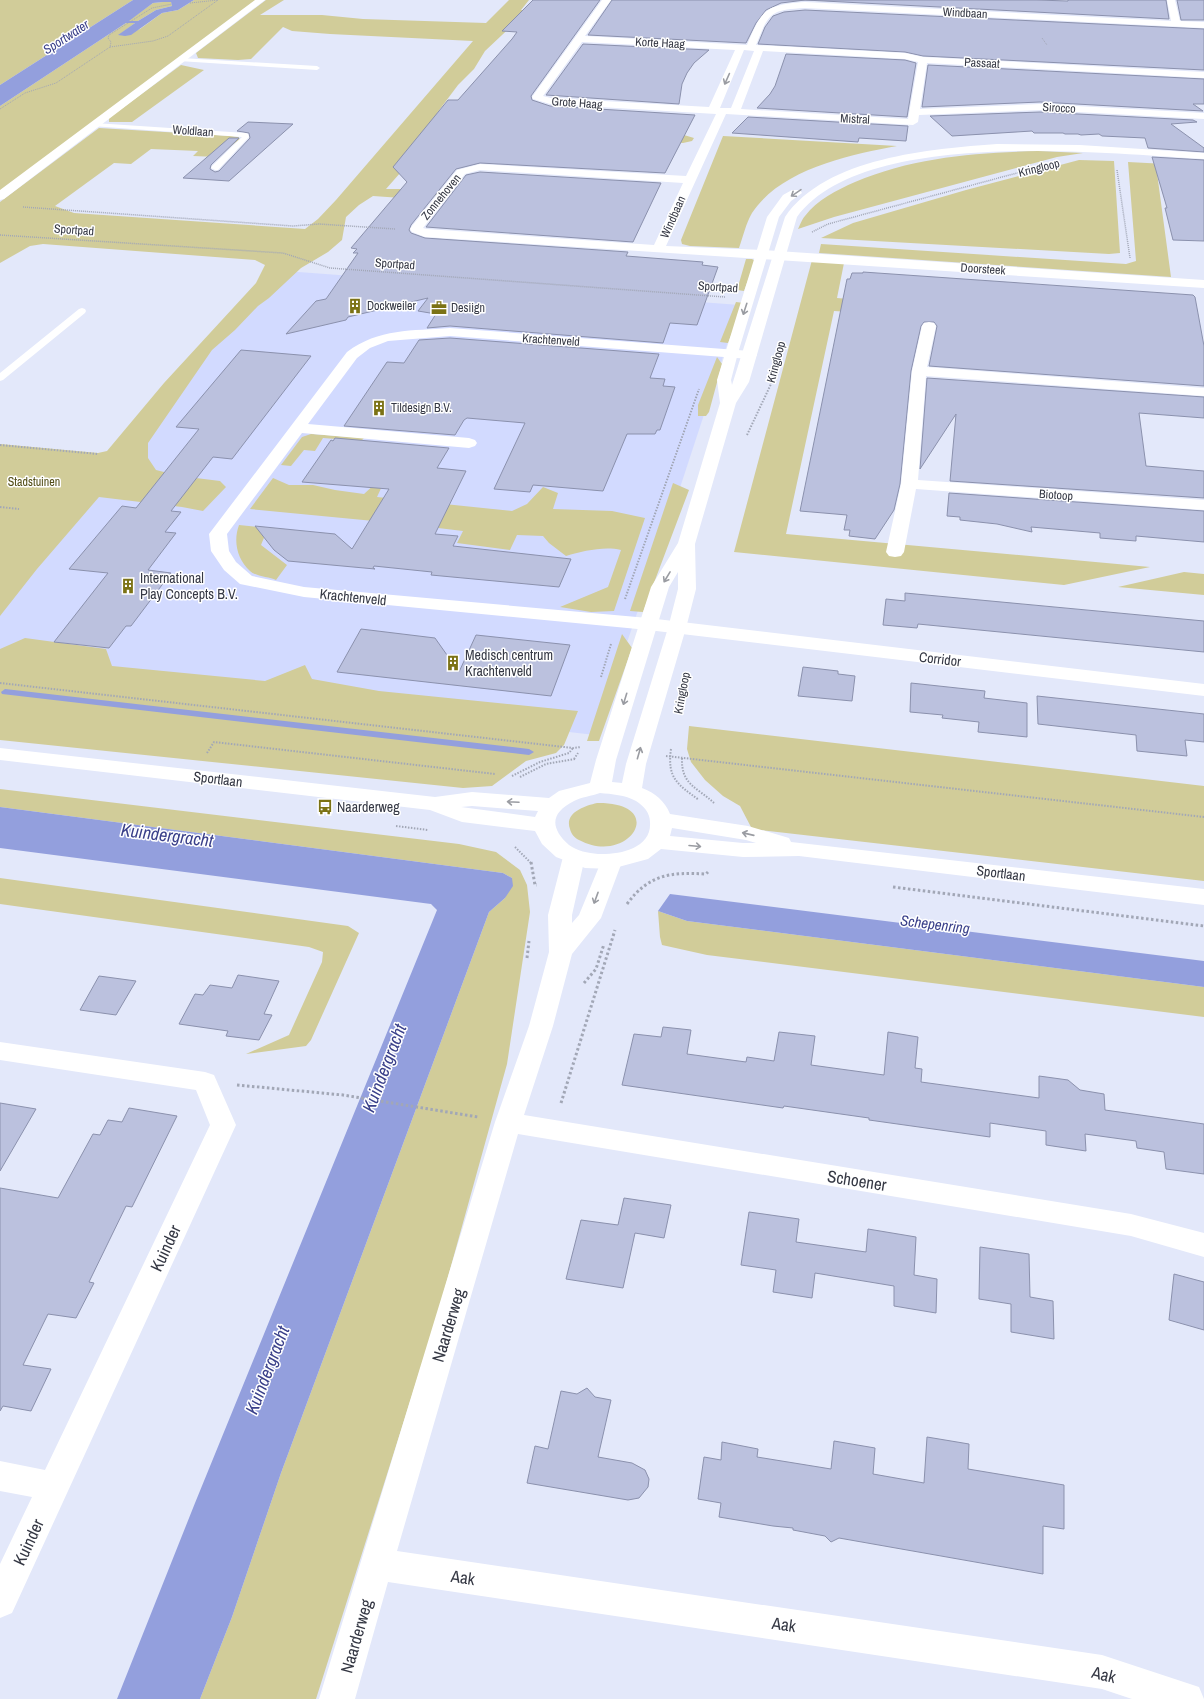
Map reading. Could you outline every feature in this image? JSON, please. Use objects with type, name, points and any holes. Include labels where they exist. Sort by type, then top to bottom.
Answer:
[{"type":"street","points":[[0,196],[261,0]]},
{"type":"street","name":"Grote Haag","points":[[607,0],[537,97],[550,101],[717,111]]},
{"type":"street","points":[[910,10],[912,0]]},
{"type":"street","points":[[1172,0],[1176,23]]},
{"type":"street","name":"Windbaan","points":[[763,254],[658,249],[690,180],[717,111],[750,48],[765,14],[771,10],[780,7],[805,5],[1204,24]]},
{"type":"street","name":"Korte Haag","points":[[580,39],[750,48]]},
{"type":"street","name":"Windbaan","points":[[735,112],[750,48]]},
{"type":"street","name":"Passaat","points":[[750,48],[905,56],[923,60],[1204,75]]},
{"type":"street","points":[[915,112],[923,60]]},
{"type":"street","name":"Sirocco","points":[[915,112],[1017,107],[1204,116]]},
{"type":"street","points":[[717,111],[735,112]]},
{"type":"street","name":"Mistral","points":[[735,112],[913,122],[915,112]]},
{"type":"street","name":"Kringloop","points":[[728,403],[724,380],[773,217],[787,198],[812,182],[848,166],[890,155],[932,148],[1013,142],[1089,144],[1204,151]]},
{"type":"street","name":"Kringloop","points":[[600,787],[606,760],[660,587],[687,543],[728,403],[742,382],[791,217],[803,202],[827,185],[858,171],[900,159],[939,152],[1014,147],[1078,148],[1204,156]]},
{"type":"street","name":"Zonnehoven","points":[[658,249],[425,233],[416,229],[461,172],[480,167],[690,180]]},
{"type":"street","name":"Doorsteek","points":[[763,254],[1204,284]]},
{"type":"street","points":[[895,552],[908,484],[918,371],[929,326]]},
{"type":"street","name":"Krachtenveld","points":[[677,628],[304,592],[246,580],[230,566],[220,551],[218,534],[352,355],[365,345],[386,336],[450,332],[750,355]]},
{"type":"street","points":[[918,371],[1204,392]]},
{"type":"street","points":[[297,428],[469,443]]},
{"type":"street","name":"Biotoop","points":[[908,484],[1204,505]]},
{"type":"street","name":"Kringloop","points":[[631,791],[639,753],[677,628],[687,589],[687,543]]},
{"type":"street","name":"Corridor","points":[[677,628],[1204,690]]},
{"type":"street","name":"Sportlaan","points":[[0,754],[435,804],[472,799],[552,805]]},
{"type":"street","points":[[600,787],[631,791],[646,798],[657,808],[662,820],[662,831],[656,842],[644,852],[629,858],[611,862],[592,862],[574,857],[558,849],[547,838],[543,825],[546,814],[552,805],[565,796],[600,787]]},
{"type":"street","name":"Sportlaan","points":[[435,804],[462,815],[543,825]]},
{"type":"street","name":"Sportlaan","points":[[662,820],[717,835],[743,850],[799,849],[1204,897]]},
{"type":"street","name":"Sportlaan","points":[[656,842],[717,835]]},
{"type":"street","name":"Naarderweg","points":[[337,1699],[508,1122],[541,1026],[561,952],[560,915],[574,857]]},
{"type":"street","name":"Naarderweg","points":[[561,952],[589,918],[611,862]]},
{"type":"street","points":[[0,1052],[205,1082]]},
{"type":"street","name":"Kuinder","points":[[0,1601],[223,1125],[205,1082]]},
{"type":"street","name":"Schoener","points":[[508,1122],[1131,1225],[1204,1244]]},
{"type":"street","points":[[0,1476],[54,1486]]},
{"type":"street","name":"Aak","points":[[377,1564],[1102,1672],[1187,1699]]},
{"type":"lane","points":[[181,60],[317,68]]},
{"type":"lane","name":"Woldlaan","points":[[94,125],[246,135],[246,137],[215,168]]},
{"type":"lane","points":[[0,378],[82,311]]},
{"type":"path","points":[[190,3],[218,0]]},
{"type":"path","points":[[0,109],[25,93],[56,83],[110,47],[153,41],[168,36],[218,0]]},
{"type":"path","points":[[110,47],[111,42],[108,38],[109,36],[152,8],[172,4]]},
{"type":"path","points":[[1117,165],[1134,280]]},
{"type":"path","name":"Kringloop","points":[[804,257],[809,234],[828,224],[1035,168]]},
{"type":"path","points":[[16,206],[293,226],[320,224],[404,230],[416,229]]},
{"type":"path","name":"Sportpad","points":[[0,234],[283,253],[330,268],[749,299]]},
{"type":"path","name":"Kringloop","points":[[746,440],[771,384],[782,339]]},
{"type":"path","points":[[0,445],[98,454]]},
{"type":"path","points":[[0,507],[20,509]]},
{"type":"path","points":[[206,754],[214,742],[496,774]]},
{"type":"path","points":[[485,800],[491,790],[502,788],[512,776],[530,765],[550,757],[569,753],[573,748]]},
{"type":"path","points":[[624,908],[632,895],[647,882],[668,874],[706,874],[715,865],[717,835],[704,804],[677,784],[668,769],[671,748]]},
{"type":"path","points":[[682,758],[681,768],[683,776],[689,783],[714,802],[720,815],[729,820],[717,835]]},
{"type":"path","points":[[504,775],[512,776]]},
{"type":"path","points":[[552,1130],[615,930]]},
{"type":"path","points":[[205,1082],[343,1095],[508,1122]]},
{"type":"shaded area","points":[[285,271],[740,305],[672,512],[595,735],[0,667],[0,587],[189,374]]},
{"type":"green space","points":[[0,0],[133,0],[0,85]]},
{"type":"green space","points":[[194,0],[258,0],[0,192],[0,106],[126,23],[135,23],[119,35],[140,29],[162,13],[178,10]]},
{"type":"green space","name":"Stadstuinen","points":[[266,0],[284,0],[260,15],[322,15],[363,19],[486,23],[509,0],[529,0],[521,10],[582,13],[516,22],[485,51],[474,69],[458,85],[437,113],[674,132],[694,138],[692,141],[683,143],[550,135],[430,139],[386,189],[417,189],[437,194],[430,200],[373,196],[359,205],[346,217],[342,240],[328,252],[301,268],[212,350],[148,443],[148,458],[156,470],[180,476],[220,481],[226,487],[203,511],[99,497],[37,569],[0,616],[0,444],[98,453],[107,451],[164,383],[256,283],[265,265],[255,260],[43,244],[30,246],[0,263],[0,202],[99,128],[231,136],[238,137],[240,139],[217,157],[193,156],[198,151],[151,149],[131,164],[114,163],[55,206],[74,213],[305,229],[318,219],[336,200],[473,41],[330,34],[292,31],[283,27],[251,59],[238,60],[198,58],[196,53]]},
{"type":"green space","points":[[171,2],[172,6],[156,10],[138,21],[128,21],[153,3]]},
{"type":"green space","points":[[181,65],[204,70],[132,122],[109,122],[109,118]]},
{"type":"green space","points":[[723,136],[897,146],[858,154],[817,166],[780,185],[765,198],[752,213],[739,248],[690,246],[682,244],[681,240]]},
{"type":"green space","points":[[1038,151],[1083,153],[1057,157],[834,217],[798,229],[804,217],[821,200],[848,185],[877,174],[899,167],[945,158],[991,153]]},
{"type":"green space","points":[[1079,160],[1114,161],[1120,253],[1109,254],[821,238],[853,223],[966,190]]},
{"type":"green space","points":[[1128,162],[1204,166],[1157,173],[1171,277],[819,253],[821,244],[1126,264],[1136,261]]},
{"type":"green space","points":[[746,259],[752,259],[755,261],[744,291],[737,290]]},
{"type":"green space","points":[[812,260],[844,263],[837,298],[955,308],[928,317],[834,311],[786,534],[1150,567],[1064,585],[734,552]]},
{"type":"green space","points":[[736,302],[744,303],[728,343],[720,342]]},
{"type":"green space","points":[[717,357],[722,364],[709,412],[706,416],[698,416],[698,405]]},
{"type":"green space","points":[[311,434],[364,438],[361,441],[323,438],[315,451],[304,450],[291,466],[281,465],[302,437]]},
{"type":"green space","points":[[273,478],[289,485],[313,485],[364,494],[377,482],[384,482],[377,497],[512,511],[527,504],[543,487],[558,493],[553,509],[612,511],[645,518],[614,611],[591,612],[560,607],[608,587],[621,550],[601,549],[566,556],[549,543],[543,536],[517,535],[510,550],[457,543],[463,531],[250,509]]},
{"type":"green space","points":[[673,483],[689,490],[643,612],[630,611]]},
{"type":"green space","points":[[239,525],[268,528],[261,545],[287,565],[276,580],[252,573],[242,561],[237,550],[236,543]]},
{"type":"green space","points":[[1184,572],[1204,574],[1204,595],[1118,587]]},
{"type":"green space","points":[[622,634],[632,648],[599,741],[587,741]]},
{"type":"green space","points":[[25,638],[106,649],[112,666],[265,681],[305,665],[312,679],[379,691],[578,711],[564,745],[556,753],[526,761],[492,786],[463,788],[0,740],[0,649]]},
{"type":"green space","points":[[689,726],[1204,786],[1204,881],[752,829],[740,806],[723,796],[705,780],[691,762],[687,749]]},
{"type":"green space","points":[[0,789],[459,844],[496,852],[520,870],[527,885],[530,912],[507,1064],[438,1313],[316,1699],[200,1699],[232,1617],[281,1473],[489,912],[505,898],[512,878],[503,873],[0,807]]},
{"type":"green space","points":[[597,803],[619,805],[632,812],[637,821],[634,831],[626,840],[613,845],[597,846],[579,840],[573,836],[569,823],[572,815],[581,808]]},
{"type":"green space","points":[[0,878],[348,926],[359,933],[311,1040],[306,1046],[246,1054],[289,1035],[322,962],[323,952],[309,947],[0,904]]},
{"type":"green space","points":[[658,911],[687,921],[1204,987],[1204,1017],[707,955],[662,945]]},
{"type":"water","points":[[133,0],[194,0],[178,10],[162,13],[131,35],[118,35],[135,23],[126,23],[0,106],[0,85]],"holes":[[[171,2],[172,6],[156,10],[138,21],[129,21],[153,3]]]},
{"type":"water","name":"Kuindergracht","points":[[0,807],[503,873],[512,878],[513,886],[505,898],[489,912],[281,1473],[232,1617],[200,1699],[117,1699],[195,1503],[437,910],[431,904],[0,848]]},
{"type":"water","points":[[670,894],[1204,961],[1204,987],[687,921],[658,911]]},
{"type":"building","points":[[533,0],[600,0],[531,96],[532,100],[550,106],[695,115],[665,173],[480,163],[456,169],[411,225],[409,230],[411,233],[425,238],[628,252],[626,256],[703,262],[702,265],[718,267],[697,325],[670,323],[663,343],[450,326],[427,328],[436,314],[418,311],[428,298],[348,317],[346,320],[286,334],[316,301],[326,299],[358,253],[353,253],[357,249],[351,248],[407,182],[393,167],[448,100],[458,100],[512,39],[517,32],[502,31]]},
{"type":"building","points":[[612,0],[805,0],[781,3],[766,10],[756,23],[746,43],[588,35]]},
{"type":"building","points":[[805,0],[1166,0],[1169,19]]},
{"type":"building","points":[[1177,0],[1204,0],[1204,20],[1181,20]]},
{"type":"building","points":[[805,10],[1204,29],[1204,70],[923,56],[905,52],[758,44],[765,27],[773,16],[784,12]]},
{"type":"building","points":[[583,44],[709,50],[694,63],[687,73],[682,84],[679,104],[546,95]]},
{"type":"building","points":[[786,54],[905,60],[916,63],[907,117],[757,108],[775,86]]},
{"type":"building","points":[[928,65],[1204,79],[1204,104],[1193,104],[1203,111],[1040,102],[922,107]]},
{"type":"building","points":[[1040,112],[1193,120],[1197,122],[1171,124],[1204,148],[1204,152],[1148,148],[1145,138],[1102,136],[1099,134],[1081,135],[1063,133],[1034,133],[1032,131],[952,136],[930,116]]},
{"type":"building","points":[[748,117],[908,126],[906,141],[859,138],[858,142],[732,133]]},
{"type":"building","points":[[248,122],[293,124],[229,181],[183,178],[229,138],[239,138],[211,165],[210,169],[215,172],[219,171],[250,138],[249,133],[237,131]]},
{"type":"building","points":[[1152,157],[1204,160],[1204,241],[1173,240],[1165,208],[1167,208]]},
{"type":"building","points":[[480,172],[661,183],[633,242],[426,227],[466,175]]},
{"type":"building","points":[[863,272],[1193,295],[1195,297],[1204,346],[1204,386],[929,366],[937,326],[934,322],[924,322],[921,326],[911,371],[900,484],[894,510],[875,539],[849,536],[850,530],[844,530],[847,515],[800,511],[847,279],[850,279],[852,273]]},
{"type":"building","points":[[450,338],[659,354],[650,378],[665,379],[663,386],[675,387],[660,430],[657,430],[655,434],[627,434],[603,491],[533,485],[530,492],[494,489],[525,423],[467,418],[464,420],[455,435],[344,426],[387,362],[404,363],[419,340]]},
{"type":"building","points":[[241,350],[311,356],[232,459],[213,457],[171,511],[181,512],[165,532],[176,533],[148,570],[171,573],[131,626],[126,626],[109,648],[54,642],[108,573],[69,569],[122,506],[136,508],[199,429],[176,427]]},
{"type":"building","points":[[927,378],[1204,397],[1204,418],[1139,413],[1146,466],[1204,471],[1204,498],[950,481],[956,414],[920,469]]},
{"type":"building","points":[[335,438],[449,448],[437,468],[466,471],[435,534],[458,536],[453,546],[571,559],[559,587],[431,575],[432,572],[374,566],[373,568],[375,569],[288,561],[274,550],[255,526],[335,534],[352,549],[389,489],[302,482],[331,440],[333,441]]},
{"type":"building","points":[[949,493],[1204,511],[1204,542],[1136,536],[1136,541],[1100,538],[1100,533],[1031,527],[1032,532],[997,524],[960,520],[960,517],[947,516]]},
{"type":"building","points":[[905,593],[1204,621],[1204,652],[918,624],[917,628],[883,625],[886,599],[905,601]]},
{"type":"building","name":"Medisch centrum Krachtenveld","points":[[361,629],[435,638],[459,672],[476,635],[570,645],[551,696],[337,672]]},
{"type":"building","points":[[803,667],[838,671],[838,674],[855,676],[852,701],[798,696]]},
{"type":"building","points":[[911,683],[985,691],[984,698],[1027,703],[1027,737],[978,732],[979,722],[942,718],[943,715],[910,712]]},
{"type":"building","points":[[1037,696],[1204,714],[1204,742],[1185,740],[1187,756],[1137,751],[1136,735],[1038,724]]},
{"type":"building","points":[[238,975],[279,981],[264,1014],[272,1015],[259,1040],[226,1036],[228,1031],[179,1024],[195,994],[203,995],[210,985],[232,988]]},
{"type":"building","points":[[99,976],[136,981],[116,1015],[80,1010]]},
{"type":"building","points":[[663,1027],[691,1030],[687,1054],[746,1062],[747,1057],[774,1061],[779,1032],[815,1036],[811,1065],[884,1075],[888,1032],[918,1037],[915,1068],[922,1069],[921,1082],[1039,1098],[1039,1076],[1068,1080],[1080,1090],[1104,1094],[1105,1110],[1204,1124],[1204,1174],[1166,1169],[1164,1152],[1137,1148],[1136,1141],[1085,1134],[1086,1151],[1046,1145],[1046,1131],[990,1123],[990,1137],[869,1120],[869,1118],[784,1106],[783,1108],[622,1085],[634,1034],[661,1037]]},
{"type":"building","points":[[0,1103],[36,1109],[0,1171]]},
{"type":"building","points":[[129,1108],[177,1116],[132,1207],[126,1206],[89,1282],[94,1283],[76,1318],[48,1314],[23,1365],[51,1369],[31,1411],[3,1406],[0,1411],[0,1188],[58,1198],[93,1134],[100,1135],[108,1120],[122,1122]]},
{"type":"building","points":[[624,1198],[671,1205],[664,1238],[635,1233],[623,1288],[566,1279],[581,1220],[618,1225]]},
{"type":"building","points":[[749,1212],[799,1219],[796,1242],[866,1252],[868,1229],[916,1237],[914,1275],[937,1279],[936,1313],[894,1306],[894,1286],[815,1273],[812,1298],[773,1292],[776,1270],[741,1265]]},
{"type":"building","points":[[980,1247],[1029,1254],[1030,1297],[1053,1301],[1054,1339],[1011,1332],[1011,1304],[979,1299]]},
{"type":"building","points":[[1174,1274],[1204,1282],[1204,1330],[1169,1320]]},
{"type":"building","points":[[587,1388],[595,1397],[611,1400],[598,1457],[632,1463],[645,1470],[649,1479],[648,1487],[639,1498],[628,1500],[527,1483],[535,1446],[548,1449],[561,1391],[577,1394]]},
{"type":"building","points":[[927,1437],[969,1444],[968,1469],[1064,1485],[1064,1529],[1043,1526],[1043,1574],[839,1538],[831,1542],[825,1536],[793,1530],[793,1528],[719,1517],[721,1503],[698,1499],[704,1457],[721,1460],[722,1442],[758,1449],[757,1457],[831,1469],[834,1441],[875,1448],[873,1474],[924,1483]]},
{"type":"waterway","points":[[5,692],[529,752]]},
{"type":"place","name":"Dockweiler","points":[[355,306]]},
{"type":"place","name":"Desiign","points":[[439,308]]},
{"type":"place","name":"Tildesign B.V.","points":[[379,408]]},
{"type":"place","name":"International Play Concepts B.V.","points":[[128,586]]},
{"type":"place","name":"Medisch centrum Krachtenveld","points":[[453,663]]},
{"type":"place","name":"Naarderweg","points":[[325,807]]},
{"type":"water label","name":"Sportwater","points":[[66,37]]},
{"type":"water label","name":"Schepenring","points":[[935,924]]}]
